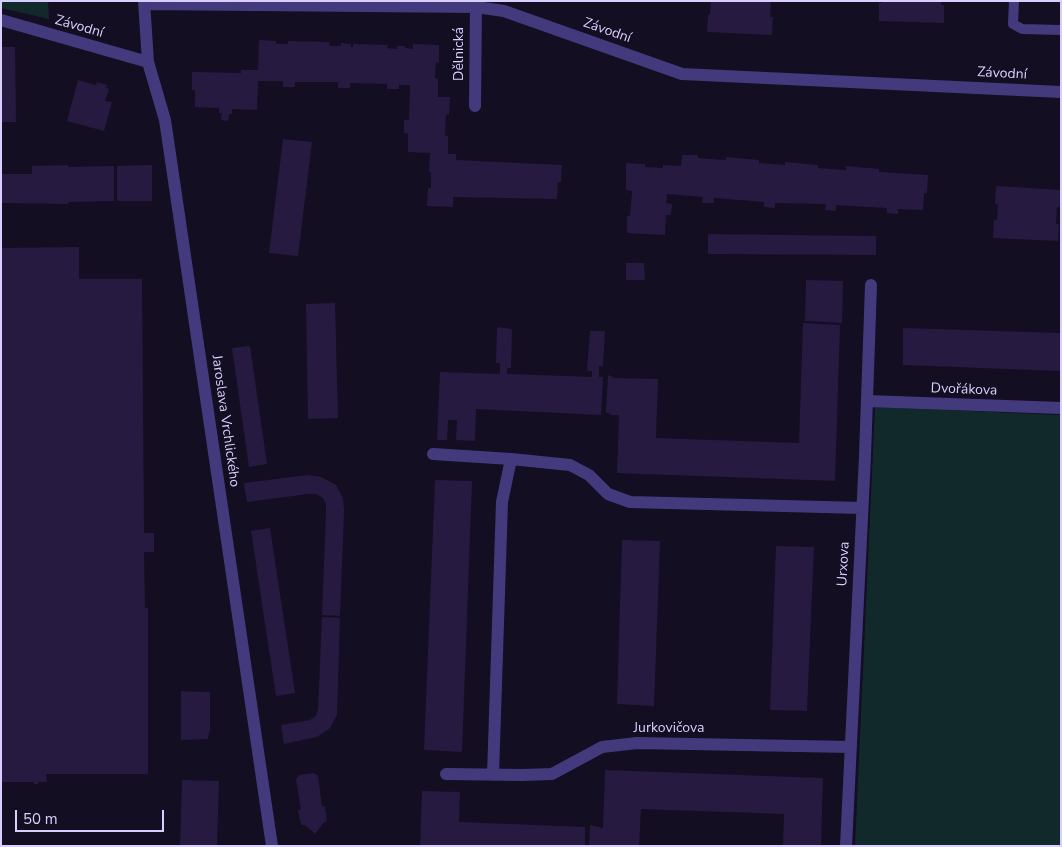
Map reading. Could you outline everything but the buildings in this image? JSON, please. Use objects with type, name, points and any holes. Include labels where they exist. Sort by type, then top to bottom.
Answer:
[{"type":"street","name":"Závodní","points":[[144,3],[476,4],[504,11],[682,74],[1061,92]]},
{"type":"street","name":"Jaroslava Vrchlického","points":[[144,3],[148,62],[165,120],[272,846]]},
{"type":"street","name":"Dělnická","points":[[475,106],[476,4]]},
{"type":"street","name":"Závodní","points":[[1,20],[148,62]]},
{"type":"street","name":"Urxova","points":[[846,846],[872,285]]},
{"type":"street","name":"Dvořákova","points":[[867,401],[1061,408]]},
{"type":"street","points":[[433,454],[570,465],[588,475],[608,494],[630,502],[862,508]]},
{"type":"street","points":[[494,775],[502,502],[511,459]]},
{"type":"street","name":"Jurkovičova","points":[[446,774],[552,774],[602,747],[637,742],[851,747]]},
{"type":"lane","points":[[1014,1],[1013,24],[1022,29],[1061,30]]},
{"type":"green space","points":[[1,1],[48,1],[49,19],[1,8]]},
{"type":"green space","points":[[875,407],[1061,415],[1061,846],[855,846]]}]
